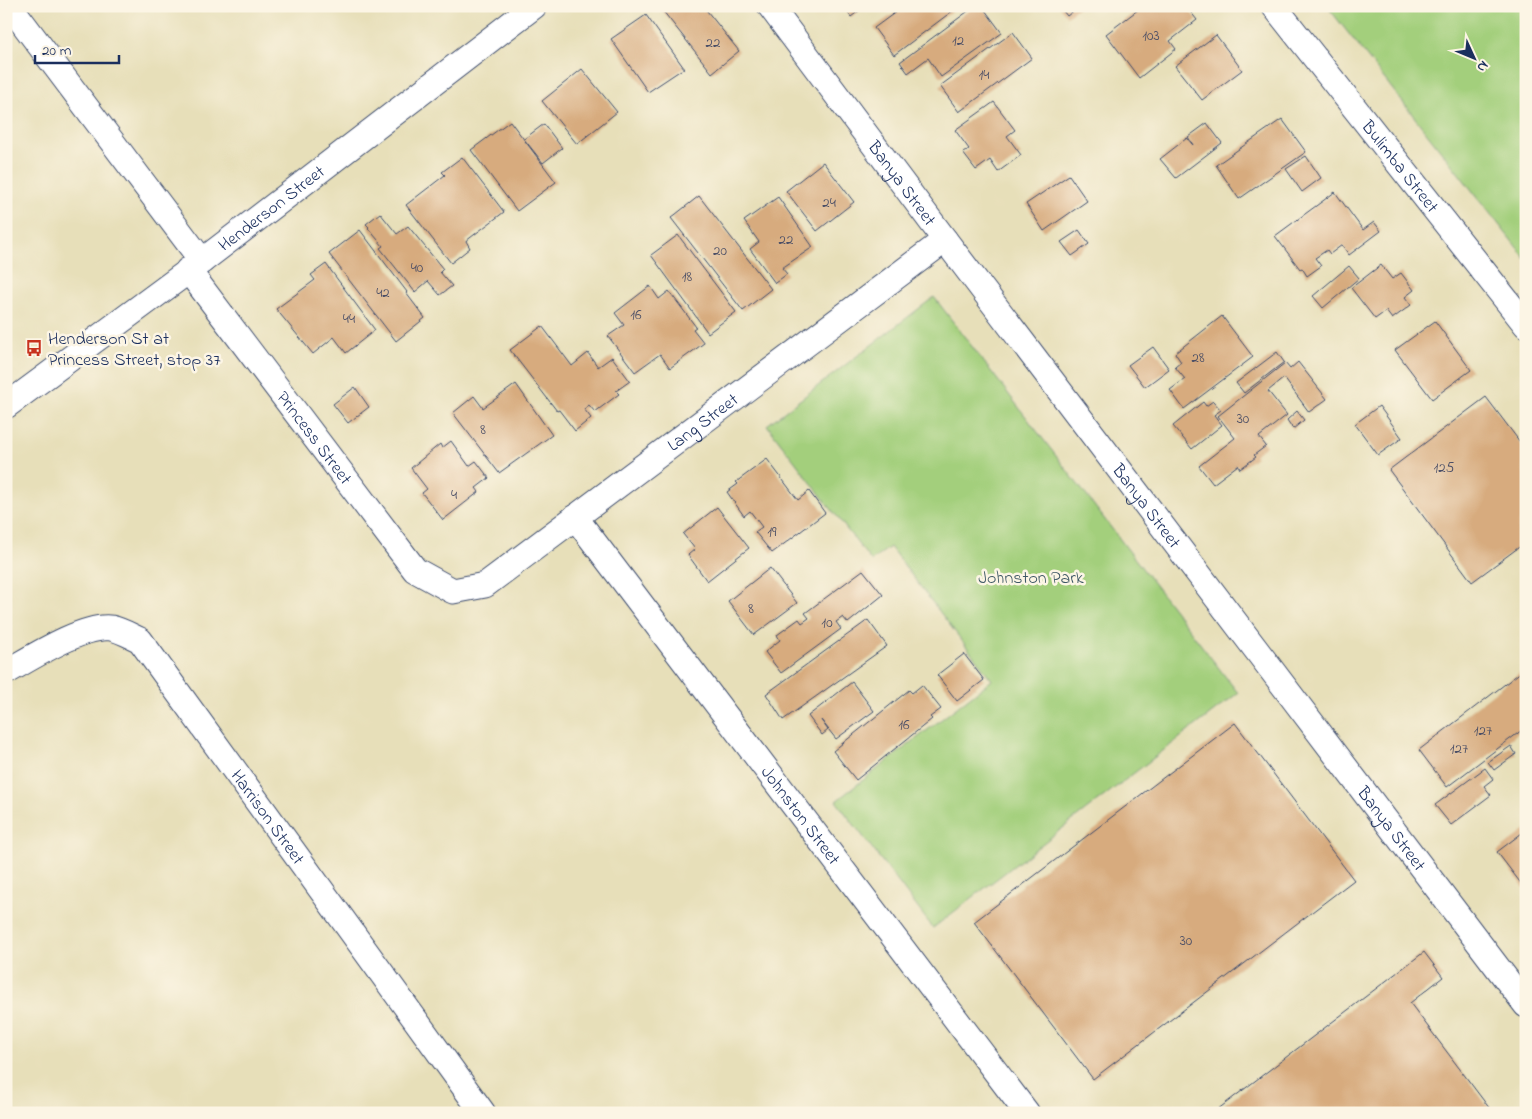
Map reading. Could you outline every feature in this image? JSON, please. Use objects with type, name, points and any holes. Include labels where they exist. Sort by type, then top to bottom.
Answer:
[{"type":"street","name":"Princess Street","points":[[10,6],[415,570],[453,591]]},
{"type":"street","name":"Henderson Street","points":[[6,406],[195,266],[534,6]]},
{"type":"street","name":"Banya Street","points":[[770,6],[945,240],[1526,1005]]},
{"type":"street","name":"Bulimba Street","points":[[1274,6],[1526,326]]},
{"type":"street","name":"Lang Street","points":[[453,591],[485,585],[945,240]]},
{"type":"street","name":"Johnston Street","points":[[575,517],[1026,1113]]},
{"type":"street","name":"Harrison Street","points":[[6,672],[70,637],[88,630],[111,628],[140,640],[483,1113]]},
{"type":"green space","points":[[1327,6],[1526,6],[1526,259]]},
{"type":"green space","name":"Johnston Park","points":[[934,297],[1238,693],[933,928],[836,801],[992,680],[890,547],[871,561],[767,425]]},
{"type":"building","points":[[659,6],[703,6],[739,51],[712,73]]},
{"type":"building","points":[[843,6],[865,6],[851,17]]},
{"type":"building","points":[[904,6],[959,6],[894,55],[874,28]]},
{"type":"building","points":[[975,6],[982,6],[1002,33],[941,77],[928,58],[908,73],[900,62]]},
{"type":"building","points":[[1059,6],[1080,6],[1067,16]]},
{"type":"building","points":[[1143,6],[1186,6],[1197,20],[1170,41],[1176,49],[1139,78],[1106,34]]},
{"type":"building","points":[[646,15],[684,68],[648,92],[611,39]]},
{"type":"building","points":[[1013,32],[1032,58],[959,112],[940,86]]},
{"type":"building","points":[[1216,35],[1242,70],[1202,100],[1175,66]]},
{"type":"building","points":[[582,69],[617,112],[577,144],[542,101]]},
{"type":"building","points":[[994,102],[1015,130],[1007,136],[1021,155],[998,172],[990,160],[976,170],[963,153],[969,149],[955,130]]},
{"type":"building","points":[[1282,119],[1306,152],[1239,199],[1216,165]]},
{"type":"building","points":[[510,121],[556,182],[517,211],[471,150]]},
{"type":"building","points":[[1207,123],[1222,143],[1176,178],[1160,159],[1187,138],[1193,145],[1188,137]]},
{"type":"building","points":[[544,124],[562,148],[543,163],[524,139]]},
{"type":"building","points":[[1306,156],[1321,178],[1302,192],[1286,169]]},
{"type":"building","points":[[462,157],[504,212],[466,241],[470,248],[451,263],[406,205],[445,175],[442,172]]},
{"type":"building","points":[[823,162],[854,202],[817,231],[786,191]]},
{"type":"building","points":[[1069,175],[1087,201],[1044,231],[1026,204]]},
{"type":"building","points":[[1335,192],[1363,230],[1374,222],[1381,231],[1349,255],[1342,245],[1330,254],[1327,250],[1315,258],[1321,266],[1307,276],[1275,236]]},
{"type":"building","points":[[699,196],[771,289],[743,311],[671,218]]},
{"type":"building","points":[[778,197],[813,247],[782,268],[787,274],[775,283],[750,249],[759,242],[744,221]]},
{"type":"building","points":[[380,213],[397,234],[408,226],[443,269],[440,272],[452,286],[440,295],[428,281],[415,292],[380,248],[383,246],[366,224]]},
{"type":"building","points":[[360,230],[425,318],[396,341],[329,254]]},
{"type":"building","points":[[1079,230],[1089,244],[1072,256],[1061,242]]},
{"type":"building","points":[[678,235],[736,312],[708,333],[651,255]]},
{"type":"building","points":[[326,264],[375,330],[346,353],[334,337],[313,354],[276,309],[315,280],[311,275]]},
{"type":"building","points":[[1381,265],[1392,279],[1401,273],[1414,290],[1405,297],[1411,305],[1392,319],[1386,311],[1375,319],[1351,288]]},
{"type":"building","points":[[1349,266],[1359,278],[1323,308],[1313,296]]},
{"type":"building","points":[[650,286],[659,299],[669,291],[696,327],[693,329],[704,343],[670,368],[660,354],[635,372],[608,336],[624,325],[615,313]]},
{"type":"building","points":[[1222,316],[1253,357],[1184,409],[1170,390],[1185,379],[1175,367],[1181,362],[1175,353]]},
{"type":"building","points":[[1435,321],[1471,370],[1432,399],[1395,350]]},
{"type":"building","points":[[542,326],[572,366],[588,353],[598,367],[612,357],[630,381],[616,391],[619,394],[595,412],[589,405],[584,409],[591,418],[575,431],[559,410],[557,411],[510,350]]},
{"type":"building","points":[[1153,347],[1169,369],[1145,387],[1128,365]]},
{"type":"building","points":[[1277,352],[1284,362],[1244,393],[1236,383]]},
{"type":"building","points":[[1298,362],[1327,399],[1309,412],[1284,378],[1268,391],[1287,415],[1259,437],[1266,446],[1254,455],[1256,457],[1240,469],[1238,465],[1213,484],[1199,466],[1235,438],[1218,416],[1285,363],[1290,369]]},
{"type":"building","points":[[516,384],[552,435],[499,473],[453,413],[474,396],[483,408]]},
{"type":"building","points":[[355,387],[369,407],[348,423],[333,404]]},
{"type":"building","points":[[1486,397],[1526,450],[1526,542],[1472,582],[1389,470]]},
{"type":"building","points":[[1213,401],[1221,410],[1214,415],[1222,425],[1192,449],[1173,426],[1203,402],[1206,406]]},
{"type":"building","points":[[1379,406],[1402,438],[1378,455],[1355,424]]},
{"type":"building","points":[[1297,411],[1304,420],[1293,429],[1287,420]]},
{"type":"building","points":[[451,441],[469,466],[476,461],[489,478],[476,488],[479,492],[443,520],[422,493],[427,489],[411,468],[440,444],[442,448]]},
{"type":"building","points":[[767,459],[798,500],[809,491],[825,513],[772,553],[755,532],[762,527],[750,511],[744,516],[727,492],[738,484],[736,482]]},
{"type":"building","points":[[717,507],[749,548],[707,581],[688,555],[695,549],[683,534]]},
{"type":"building","points":[[770,568],[797,603],[754,635],[728,601]]},
{"type":"building","points":[[863,570],[883,595],[848,623],[843,617],[836,622],[841,629],[781,673],[765,652],[780,640],[777,635],[799,619],[802,623],[809,618],[805,613]]},
{"type":"building","points":[[868,620],[887,646],[783,720],[766,694]]},
{"type":"building","points":[[964,654],[984,680],[957,701],[937,675]]},
{"type":"building","points":[[1526,668],[1526,727],[1447,787],[1419,750]]},
{"type":"building","points":[[852,682],[874,711],[836,739],[821,720],[828,730],[822,735],[808,716]]},
{"type":"building","points":[[922,685],[941,709],[930,717],[932,719],[856,780],[833,751],[909,690],[912,693]]},
{"type":"building","points":[[1235,723],[1354,880],[1093,1079],[974,922]]},
{"type":"building","points":[[1511,746],[1516,754],[1494,770],[1488,762]]},
{"type":"building","points":[[1485,768],[1493,779],[1484,786],[1491,795],[1451,825],[1435,805]]},
{"type":"building","points":[[1526,830],[1526,890],[1497,852]]},
{"type":"building","points":[[1424,952],[1443,977],[1410,1003],[1493,1113],[1213,1113]]},
{"type":"place","name":"Henderson St at Princess Street, stop 37","points":[[34,348]]}]
